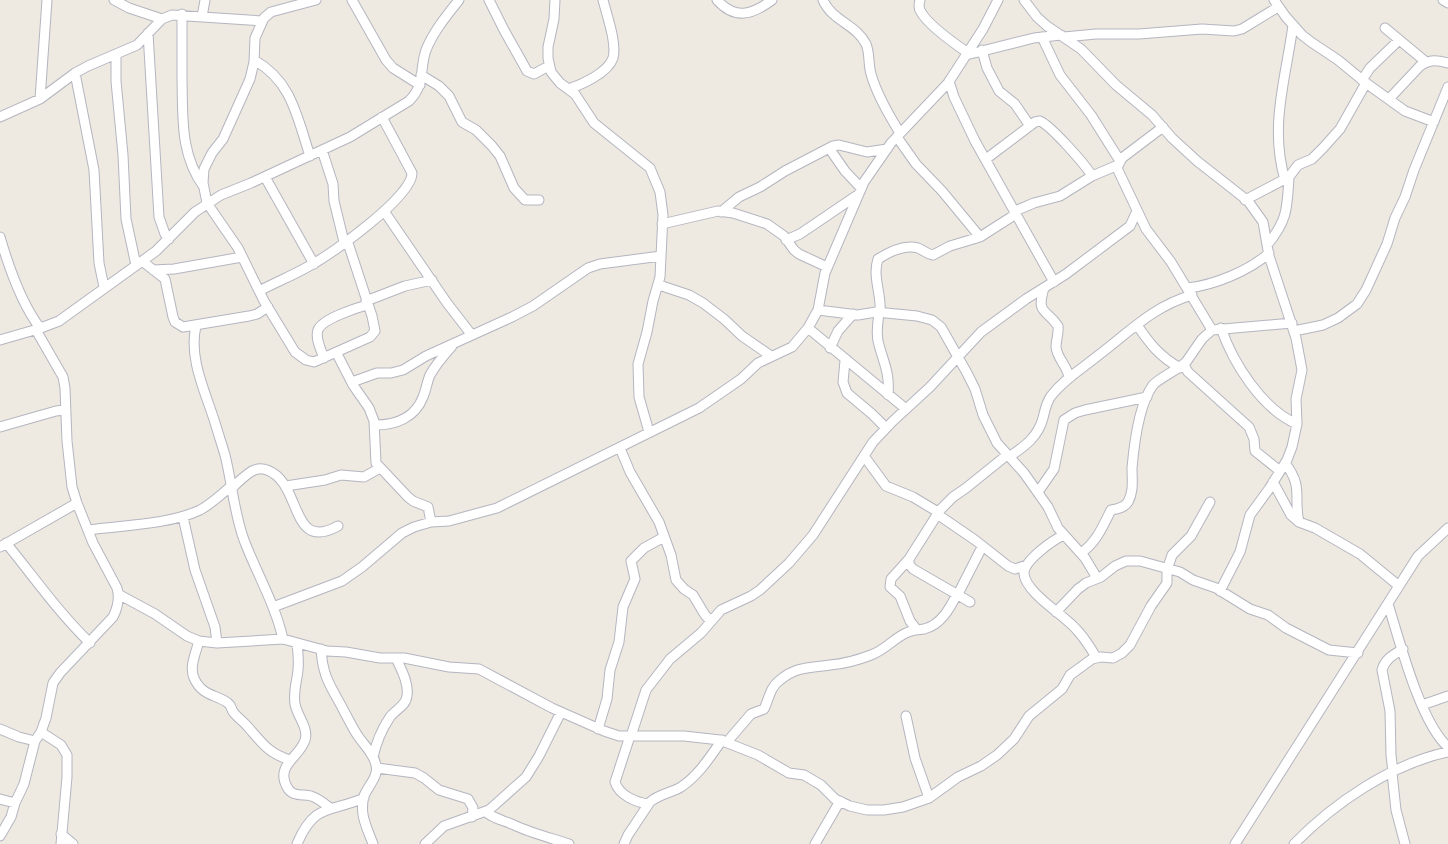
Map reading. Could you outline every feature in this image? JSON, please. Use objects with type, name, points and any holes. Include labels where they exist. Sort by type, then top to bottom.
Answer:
[{"type":"street","points":[[40,100],[48,0]]},
{"type":"street","points":[[114,0],[129,8],[162,19]]},
{"type":"street","points":[[202,17],[205,0]]},
{"type":"street","points":[[352,0],[386,60],[393,68],[420,85]]},
{"type":"street","points":[[0,340],[59,321],[139,263],[169,239],[195,212],[208,203],[221,195],[265,177],[350,137],[408,101],[415,95],[420,85],[425,52],[432,38],[459,0]]},
{"type":"street","points":[[555,0],[554,19],[548,47],[550,67],[555,78],[579,100],[594,123],[650,168],[660,192],[662,224],[659,285],[653,301],[638,364],[639,397],[649,432]]},
{"type":"street","points":[[568,89],[582,84],[600,73],[612,61],[612,35],[603,0]]},
{"type":"street","points":[[717,0],[729,11],[737,14],[756,10],[772,0]]},
{"type":"street","points":[[823,0],[826,8],[854,30],[866,44],[871,76],[898,135],[916,164],[980,238]]},
{"type":"street","points":[[920,0],[920,11],[923,15],[933,26],[967,54]]},
{"type":"street","points":[[273,607],[342,581],[362,567],[402,533],[414,527],[431,522],[448,522],[497,508],[620,448],[699,408],[741,379],[758,363],[771,356],[781,354],[792,347],[808,328],[818,310],[822,285],[828,267],[859,191],[898,135],[949,81],[983,29],[998,0]]},
{"type":"street","points":[[1024,0],[1037,17],[1081,49],[1116,85],[1141,105],[1197,162],[1245,200],[1257,212],[1263,222],[1268,249],[1293,327],[1302,370],[1296,399],[1297,424],[1292,447],[1273,482],[1250,516],[1240,552],[1220,591]]},
{"type":"street","points":[[1443,0],[1448,3]]},
{"type":"street","points":[[310,1],[271,12],[262,21],[255,38],[254,60],[250,79],[230,127],[212,153],[204,169],[204,187],[208,203],[238,248],[259,291],[295,352],[306,360],[314,362],[374,334],[374,322],[335,208],[333,184],[322,150]]},
{"type":"street","points":[[493,1],[504,30],[526,71],[534,74],[550,67]]},
{"type":"street","points":[[967,54],[1042,36],[1242,29],[1276,3],[1302,36],[1338,60],[1364,82],[1412,115],[1434,122]]},
{"type":"street","points":[[0,117],[40,100],[75,73],[100,59],[137,45],[162,19],[172,15],[182,14],[262,21]]},
{"type":"street","points":[[182,14],[184,136],[196,177],[204,187]]},
{"type":"street","points":[[917,630],[906,612],[902,599],[890,587],[889,583],[909,559],[937,513],[953,497],[1031,441],[1043,419],[1046,404],[1050,397],[1069,378],[1158,308],[1190,291],[1213,284],[1252,265],[1268,249],[1285,218],[1287,210],[1287,178],[1281,164],[1279,145],[1279,106],[1293,25]]},
{"type":"street","points":[[1384,28],[1426,62]]},
{"type":"street","points":[[148,33],[159,217],[165,234],[169,239]]},
{"type":"street","points":[[1042,36],[1060,75],[1091,115],[1119,163],[1117,168],[1119,174],[1146,229],[1168,257],[1228,345],[1246,378],[1273,408],[1288,420],[1297,424]]},
{"type":"street","points":[[1245,200],[1287,178],[1298,165],[1312,158],[1335,137],[1370,68],[1399,40]]},
{"type":"street","points":[[982,50],[987,68],[999,91],[1015,104],[1030,126]]},
{"type":"street","points":[[116,54],[116,81],[123,154],[126,219],[139,263],[154,270],[165,279],[175,322],[183,327],[249,316],[268,307]]},
{"type":"street","points":[[254,60],[274,74],[286,90],[310,156]]},
{"type":"street","points":[[1389,99],[1413,72],[1426,62],[1433,60],[1448,63]]},
{"type":"street","points":[[75,73],[94,170],[99,263],[104,288]]},
{"type":"street","points":[[421,75],[439,86],[449,96],[462,122],[476,130],[492,146],[500,156],[519,195],[525,200],[539,200]]},
{"type":"street","points":[[949,81],[963,117],[1054,282]]},
{"type":"street","points":[[1081,553],[1095,541],[1111,510],[1120,508],[1127,503],[1133,490],[1132,473],[1136,432],[1147,397],[1153,385],[1183,365],[1202,339],[1216,330],[1323,325],[1348,312],[1357,304],[1366,290],[1387,244],[1395,218],[1448,87]]},
{"type":"street","points":[[259,291],[314,264],[384,211],[408,186],[412,179],[412,173],[382,117]]},
{"type":"street","points":[[986,159],[1035,122],[1043,122],[1079,158],[1092,176]]},
{"type":"street","points":[[888,395],[889,378],[878,340],[877,329],[881,303],[876,283],[878,260],[901,248],[909,247],[920,249],[933,256],[950,246],[980,238],[1034,202],[1060,196],[1092,176],[1119,163],[1163,127]]},
{"type":"street","points":[[721,212],[739,198],[829,148],[839,145],[867,152],[887,149]]},
{"type":"street","points":[[829,148],[859,191]]},
{"type":"street","points":[[265,177],[314,264]]},
{"type":"street","points":[[786,240],[800,234],[859,191]]},
{"type":"street","points":[[384,211],[471,334]]},
{"type":"street","points":[[648,804],[640,803],[624,794],[614,782],[646,690],[670,658],[701,633],[720,610],[760,590],[789,563],[812,535],[864,456],[886,428],[930,387],[989,325],[1054,282],[1130,226],[1137,211]]},
{"type":"street","points":[[662,224],[721,212],[733,213],[767,224],[778,231],[800,254],[828,267]]},
{"type":"street","points":[[0,237],[24,303],[63,377],[66,388],[66,441],[71,480],[77,503],[88,530],[110,573],[118,594],[118,607],[113,617],[55,679],[41,732],[35,741],[26,777],[0,836]]},
{"type":"street","points":[[352,382],[377,373],[391,373],[403,370],[426,356],[533,306],[588,268],[600,264],[661,256]]},
{"type":"street","points":[[154,270],[174,269],[242,257]]},
{"type":"street","points":[[324,358],[317,335],[320,326],[326,321],[405,286],[432,280]]},
{"type":"street","points":[[659,285],[690,295],[703,303],[742,336],[771,356]]},
{"type":"street","points":[[1044,288],[1040,304],[1045,314],[1058,326],[1056,347],[1061,360],[1067,368],[1069,378]]},
{"type":"street","points":[[818,310],[853,314],[880,313],[917,316],[932,320],[941,327],[975,389],[990,432],[1038,492],[1058,528],[1081,553],[1097,578]]},
{"type":"street","points":[[830,348],[838,331],[853,314]]},
{"type":"street","points":[[1137,325],[1155,350],[1168,361],[1183,365],[1188,372],[1249,427],[1254,439],[1255,451],[1282,467],[1295,478],[1298,488],[1297,512],[1299,522]]},
{"type":"street","points":[[196,326],[194,334],[199,373],[225,455],[244,540],[273,607],[283,639]]},
{"type":"street","points":[[808,328],[845,361],[906,409]]},
{"type":"street","points":[[375,425],[394,424],[403,420],[416,409],[422,399],[430,375],[454,343]]},
{"type":"street","points":[[336,352],[369,408],[375,425],[376,463],[413,501],[428,507],[431,522]]},
{"type":"street","points":[[845,361],[844,389],[850,397],[886,428]]},
{"type":"street","points":[[1038,492],[1054,469],[1064,420],[1085,410],[1147,397]]},
{"type":"street","points":[[0,427],[65,410]]},
{"type":"street","points":[[620,448],[630,472],[659,522],[671,555],[676,580],[693,595],[711,620]]},
{"type":"street","points":[[864,456],[886,486],[913,497],[1008,566],[1015,569],[1027,565],[1044,548],[1064,535]]},
{"type":"street","points":[[286,486],[325,480],[341,475],[364,477],[380,468]]},
{"type":"street","points":[[88,530],[183,517],[201,510],[251,471],[263,469],[278,476],[286,486],[301,521],[306,527],[319,533],[327,532],[338,526]]},
{"type":"street","points":[[1273,482],[1291,515],[1299,522],[1315,528],[1360,554],[1400,586]]},
{"type":"street","points":[[118,594],[155,614],[187,636],[199,640],[217,643],[283,639],[322,649],[380,658],[410,659],[449,667],[479,669],[561,712],[619,736],[684,736],[725,741],[758,755],[789,773],[804,775],[822,785],[835,798],[850,806],[866,810],[884,810],[929,798],[958,777],[981,766],[1008,746],[1029,716],[1062,689],[1070,676],[1096,657],[1113,658],[1122,653],[1130,645],[1151,606],[1167,583],[1167,569],[1172,556],[1191,536],[1210,502]]},
{"type":"street","points":[[77,503],[3,545],[33,575],[58,610],[90,642]]},
{"type":"street","points":[[183,517],[195,570],[215,627],[217,643]]},
{"type":"street","points":[[1235,844],[1418,556],[1448,528]]},
{"type":"street","points":[[598,728],[607,699],[610,670],[619,642],[623,607],[634,579],[631,561],[644,548],[664,537]]},
{"type":"street","points":[[624,844],[648,804],[655,798],[673,791],[689,781],[751,714],[764,709],[775,685],[788,675],[802,668],[830,665],[872,655],[889,646],[904,634],[929,628],[936,623],[949,609],[982,547]]},
{"type":"street","points":[[909,559],[909,564],[913,568],[970,602]]},
{"type":"street","points":[[1056,612],[1078,589],[1106,574],[1115,566],[1126,560],[1140,561],[1180,572],[1193,580],[1220,591],[1250,609],[1268,615],[1286,628],[1329,650],[1358,653]]},
{"type":"street","points":[[1027,565],[1024,574],[1037,595],[1076,629],[1096,657]]},
{"type":"street","points":[[1388,604],[1422,705],[1438,737],[1448,747]]},
{"type":"street","points":[[199,640],[192,669],[197,683],[203,691],[229,704],[234,713],[262,745],[281,758],[290,760]]},
{"type":"street","points":[[297,643],[299,668],[294,694],[295,706],[306,735],[303,746],[290,760],[285,772],[285,782],[291,793],[311,796],[330,808]]},
{"type":"street","points":[[322,649],[322,667],[327,682],[358,737],[373,757],[377,768],[364,798],[362,817],[373,844]]},
{"type":"street","points":[[1403,649],[1390,657],[1382,670],[1390,711],[1391,755],[1396,810],[1405,844]]},
{"type":"street","points":[[373,757],[376,744],[391,716],[404,704],[407,698],[407,689],[396,658]]},
{"type":"street","points":[[1422,705],[1448,696]]},
{"type":"street","points":[[425,844],[444,826],[486,812],[526,777],[561,712]]},
{"type":"street","points":[[906,716],[915,758],[929,798]]},
{"type":"street","points":[[0,729],[35,741]]},
{"type":"street","points":[[41,732],[61,745],[67,754],[67,777],[60,844]]},
{"type":"street","points":[[1294,844],[1323,816],[1358,791],[1393,772],[1448,752]]},
{"type":"street","points":[[377,768],[415,773],[439,790],[468,799],[473,804],[472,817]]},
{"type":"street","points":[[298,844],[303,831],[315,815],[330,808],[364,798]]},
{"type":"street","points":[[0,799],[15,803]]},
{"type":"street","points":[[815,844],[840,801]]},
{"type":"street","points":[[486,812],[493,818],[523,830],[569,844]]},
{"type":"street","points":[[61,834],[73,844]]}]
